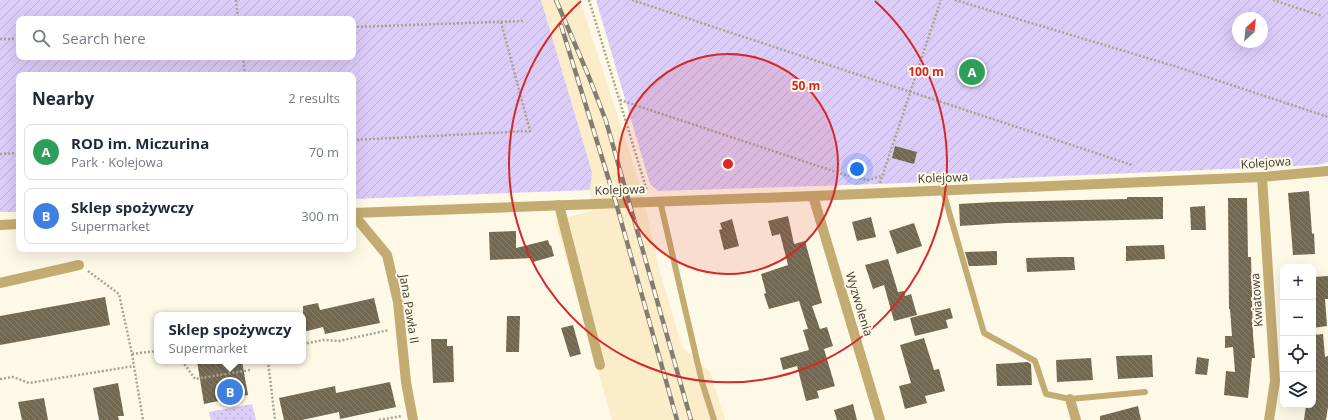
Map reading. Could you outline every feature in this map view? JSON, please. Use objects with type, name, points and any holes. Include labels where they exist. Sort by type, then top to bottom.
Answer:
[{"type":"street","name":"Kolejowa","points":[[356,213],[944,191],[1262,177],[1328,171]]},
{"type":"street","name":"Kwiatowa","points":[[1262,177],[1275,381],[1269,420]]},
{"type":"street","name":"Wyzwolenia","points":[[813,196],[880,420]]},
{"type":"street","points":[[559,205],[600,365]]},
{"type":"street","name":"Jana Pawła II","points":[[356,217],[387,255],[398,302],[406,382],[412,417]]},
{"type":"street","points":[[0,224],[16,224]]},
{"type":"street","points":[[0,283],[79,265]]},
{"type":"street","points":[[1070,399],[1076,420]]},
{"type":"lane","points":[[944,191],[984,333],[1034,361],[1046,394],[1070,399],[1145,392]]},
{"type":"lane","points":[[655,202],[702,382],[714,420]]},
{"type":"path","points":[[236,0],[238,16]]},
{"type":"path","points":[[589,0],[620,100],[655,202]]},
{"type":"path","points":[[632,0],[1132,165]]},
{"type":"path","points":[[879,193],[881,176],[941,0]]},
{"type":"path","points":[[955,0],[1174,66],[1328,117]]},
{"type":"path","points":[[1273,0],[1322,16]]},
{"type":"path","points":[[356,28],[524,21]]},
{"type":"path","points":[[356,140],[530,131],[501,22]]},
{"type":"path","points":[[0,39],[16,39]]},
{"type":"path","points":[[243,60],[245,72]]},
{"type":"path","points":[[620,100],[842,174],[868,180],[881,176]]},
{"type":"path","points":[[0,154],[16,153]]},
{"type":"path","points":[[79,265],[120,294],[143,420]]},
{"type":"path","points":[[306,343],[323,340],[339,341],[400,327]]},
{"type":"path","points":[[132,354],[154,351]]},
{"type":"path","points":[[184,364],[195,379],[250,370]]},
{"type":"path","points":[[268,364],[275,420]]},
{"type":"path","points":[[0,379],[13,377],[29,383],[134,366]]},
{"type":"path","points":[[379,420],[412,417]]},
{"type":"shaded area","points":[[0,0],[541,0],[592,172],[590,190],[356,199],[356,72],[16,72],[16,212],[0,212]]},
{"type":"shaded area","points":[[541,0],[580,0],[641,188],[659,268],[682,347],[710,372],[725,420],[612,420],[555,220],[592,211],[590,190],[592,172]]},
{"type":"shaded area","points":[[596,0],[1328,0],[1328,162],[1318,165],[879,184],[658,191],[650,184]]},
{"type":"shaded area","points":[[252,404],[256,420],[211,420],[209,412]]},
{"type":"building","points":[[895,146],[917,152],[914,164],[892,158]]},
{"type":"building","points":[[1309,191],[1315,254],[1293,255],[1288,193]]},
{"type":"building","points":[[1127,197],[1163,197],[1163,219],[1006,223],[960,226],[959,204],[1127,199]]},
{"type":"building","points":[[1228,198],[1247,198],[1248,257],[1251,257],[1255,358],[1252,358],[1248,398],[1224,395],[1226,371],[1235,372],[1233,347],[1225,348],[1225,336],[1232,336],[1229,309]]},
{"type":"building","points":[[1205,206],[1206,230],[1191,230],[1190,207]]},
{"type":"building","points":[[788,216],[794,244],[805,241],[822,303],[812,306],[820,329],[827,327],[833,346],[824,349],[835,386],[817,391],[819,398],[806,401],[797,366],[783,370],[780,358],[809,350],[803,330],[808,329],[799,301],[769,309],[764,294],[766,293],[761,274],[788,265],[780,234],[772,236],[768,221]]},
{"type":"building","points":[[871,217],[876,237],[857,241],[852,222]]},
{"type":"building","points":[[732,219],[739,246],[724,250],[719,230],[722,229],[720,223]]},
{"type":"building","points":[[914,223],[922,246],[897,254],[889,231]]},
{"type":"building","points":[[516,231],[516,248],[548,240],[554,256],[533,262],[532,258],[490,260],[489,232]]},
{"type":"building","points":[[1164,245],[1165,259],[1126,261],[1126,246]]},
{"type":"building","points":[[997,251],[997,265],[976,266],[969,266],[965,252]]},
{"type":"building","points":[[1074,257],[1075,270],[1027,272],[1026,258]]},
{"type":"building","points":[[888,259],[898,292],[904,291],[905,296],[911,294],[917,315],[894,321],[884,285],[873,289],[865,265]]},
{"type":"building","points":[[1328,276],[1328,299],[1325,299],[1327,326],[1316,328],[1316,300],[1316,277]]},
{"type":"building","points":[[105,297],[110,325],[0,345],[0,316]]},
{"type":"building","points":[[374,298],[380,323],[325,334],[323,327],[306,331],[306,312],[303,312],[303,306],[318,303],[320,310]]},
{"type":"building","points":[[950,308],[953,318],[946,320],[948,328],[915,336],[910,318]]},
{"type":"building","points":[[507,316],[520,316],[519,352],[506,352]]},
{"type":"building","points":[[573,325],[581,354],[570,357],[561,328]]},
{"type":"building","points":[[1323,334],[1325,357],[1328,356],[1328,407],[1326,420],[1304,420],[1306,408],[1316,408],[1316,335]]},
{"type":"building","points":[[924,338],[934,370],[939,369],[945,391],[925,396],[927,403],[905,409],[899,386],[911,383],[900,345]]},
{"type":"building","points":[[431,339],[447,339],[447,346],[453,346],[454,382],[433,383]]},
{"type":"building","points":[[1152,355],[1153,377],[1118,379],[1116,356]]},
{"type":"building","points":[[1197,357],[1209,359],[1207,375],[1195,374]]},
{"type":"building","points":[[1091,358],[1093,380],[1057,382],[1056,360]]},
{"type":"building","points":[[1028,362],[1031,364],[1032,385],[997,386],[996,364]]},
{"type":"building","points":[[197,364],[243,364],[248,395],[204,404]]},
{"type":"building","points":[[390,382],[396,407],[340,419],[339,412],[302,420],[284,420],[279,398],[335,386],[336,393]]},
{"type":"building","points":[[118,383],[124,416],[118,416],[119,420],[99,420],[93,388]]},
{"type":"building","points":[[44,398],[48,420],[22,420],[18,402]]},
{"type":"building","points":[[853,404],[857,420],[837,420],[834,410]]},
{"type":"building","points":[[1138,406],[1141,420],[1100,420],[1100,416]]},
{"type":"railway","points":[[556,0],[606,121],[691,420]]},
{"type":"railway","points":[[561,25],[616,203],[677,420]]},
{"type":"place","name":"ROD im. Miczurina","points":[[972,72]]},
{"type":"place","name":"Sklep spożywczy","points":[[230,392]]}]
